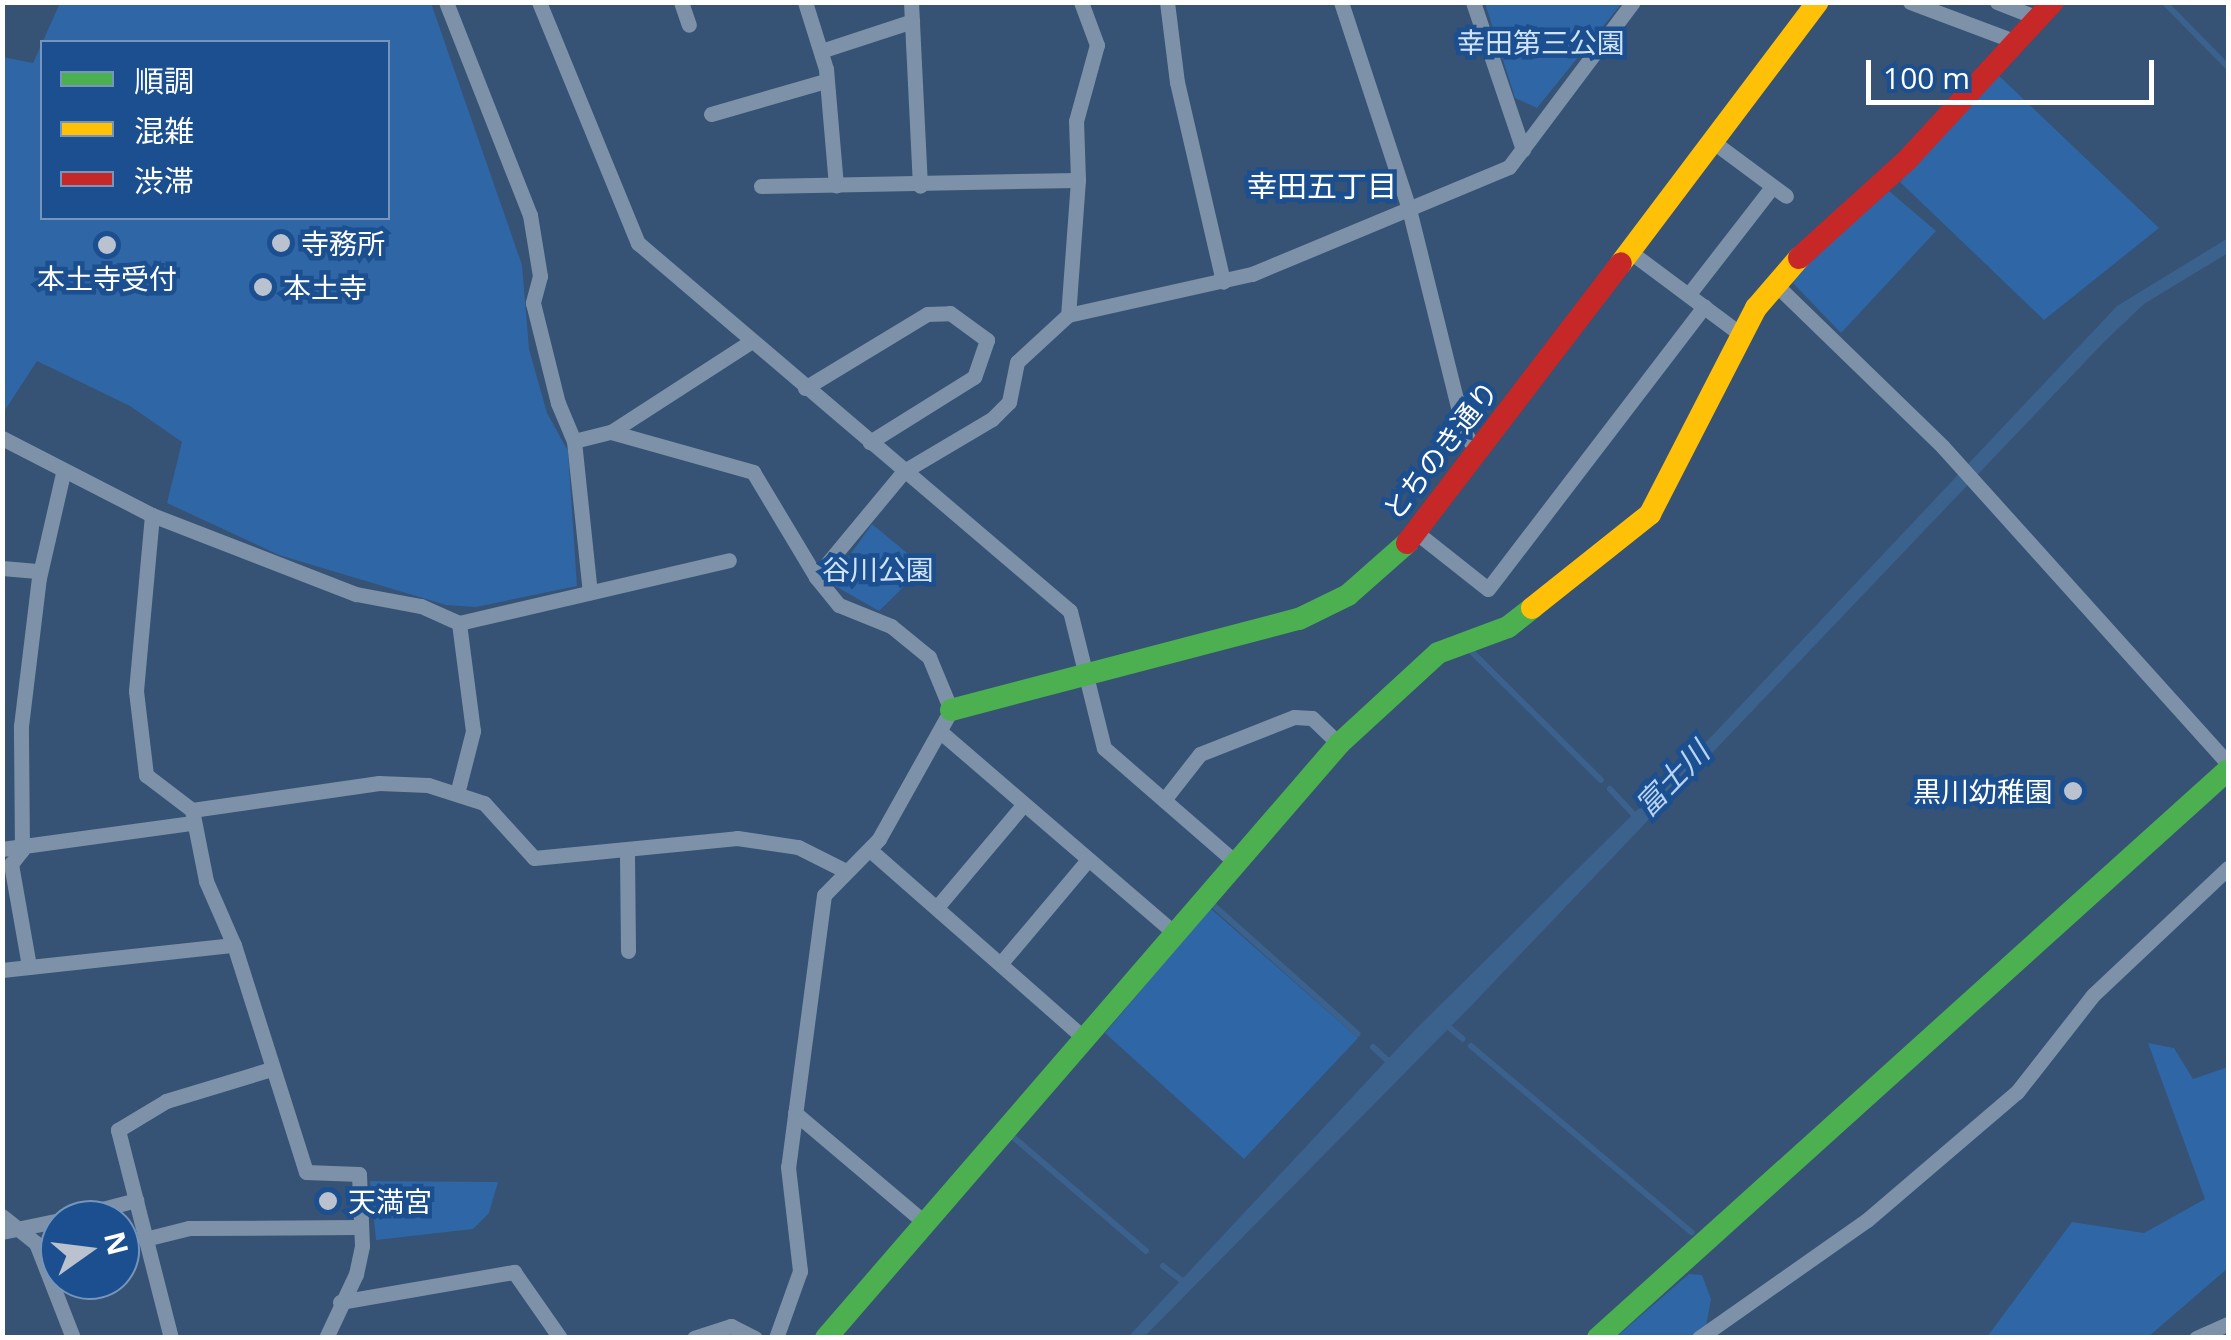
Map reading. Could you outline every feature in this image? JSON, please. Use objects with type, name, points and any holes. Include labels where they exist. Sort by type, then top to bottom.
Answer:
[{"type":"street","points":[[446,2],[530,215],[540,276],[533,304],[558,402],[574,440],[590,592]]},
{"type":"street","points":[[539,2],[638,243],[1070,611],[1104,748],[1234,861]]},
{"type":"street","points":[[681,2],[689,26]]},
{"type":"street","points":[[805,2],[821,52],[836,186]]},
{"type":"street","points":[[911,2],[920,186]]},
{"type":"street","points":[[1068,316],[1078,180],[1076,121],[1097,45],[1081,2]]},
{"type":"street","points":[[1167,2],[1177,82],[1223,282]]},
{"type":"street","points":[[1342,2],[1408,210],[1464,432],[1476,450]]},
{"type":"street","points":[[1474,2],[1523,150]]},
{"type":"street","points":[[816,577],[904,471],[992,419],[1009,402],[1016,362],[1068,316],[1223,282],[1509,168],[1633,2]]},
{"type":"street","name":"とちのき通り","points":[[952,710],[1086,678],[1299,619],[1348,595],[1416,533],[1818,2]]},
{"type":"street","points":[[1910,2],[2014,40]]},
{"type":"street","points":[[1996,2],[2044,10]]},
{"type":"street","points":[[826,1338],[1172,932],[1340,744],[1438,653],[1508,627],[1650,514],[1739,333],[1776,284],[1908,160],[2044,10]]},
{"type":"street","points":[[821,52],[912,21]]},
{"type":"street","points":[[711,114],[825,81]]},
{"type":"street","points":[[1689,294],[1779,191],[1712,140]]},
{"type":"street","points":[[761,186],[920,186],[1078,180]]},
{"type":"street","points":[[1629,250],[1739,333]]},
{"type":"street","points":[[1598,1338],[2228,766],[1943,447],[1776,284]]},
{"type":"street","points":[[1416,533],[1488,589],[1704,306]]},
{"type":"street","points":[[805,388],[926,314],[950,313],[988,340],[974,376],[870,442]]},
{"type":"street","points":[[574,440],[611,432],[750,342]]},
{"type":"street","points":[[611,432],[753,472],[816,577],[839,604],[891,626],[928,657],[952,710],[943,734],[870,850],[824,895],[794,1113],[790,1212],[800,1271],[776,1338]]},
{"type":"street","points":[[2,438],[63,474],[152,515],[356,594],[421,606],[459,623],[729,560]]},
{"type":"street","points":[[29,966],[11,864],[22,850],[21,750],[40,570],[63,474]]},
{"type":"street","points":[[152,515],[138,729],[146,775],[192,816],[217,914],[234,944],[306,1172],[358,1174],[361,1227],[356,1274],[326,1338]]},
{"type":"street","points":[[2,568],[40,570]]},
{"type":"street","points":[[458,790],[473,731],[459,623]]},
{"type":"street","points":[[1164,800],[1200,754],[1294,717],[1312,718],[1340,744]]},
{"type":"street","points":[[943,734],[1172,932]]},
{"type":"street","points":[[2,749],[21,750]]},
{"type":"street","points":[[2,849],[22,850],[379,783],[458,790],[498,814],[534,858],[627,854],[737,838],[798,848],[846,870]]},
{"type":"street","points":[[938,906],[1023,805]]},
{"type":"street","points":[[870,850],[1083,1037]]},
{"type":"street","points":[[627,854],[628,951]]},
{"type":"street","points":[[1002,964],[1087,861]]},
{"type":"street","points":[[1700,1338],[1851,1232],[2017,1092],[2092,995],[2228,868]]},
{"type":"street","points":[[2,970],[234,944]]},
{"type":"street","points":[[136,1200],[118,1130],[124,1122],[166,1101],[272,1069]]},
{"type":"street","points":[[794,1113],[925,1223]]},
{"type":"street","points":[[2,1216],[26,1229],[73,1338]]},
{"type":"street","points":[[140,1217],[171,1338]]},
{"type":"street","points":[[2,1232],[40,1225]]},
{"type":"street","points":[[145,1239],[188,1228],[361,1227]]},
{"type":"street","points":[[340,1302],[514,1272],[560,1338]]},
{"type":"street","points":[[2196,1338],[2228,1324]]},
{"type":"street","points":[[694,1338],[732,1326],[755,1338]]},
{"type":"green space","name":"幸田第三公園","points":[[1485,2],[1622,3],[1537,108],[1515,98]]},
{"type":"green space","name":"本土寺","points":[[60,3],[431,3],[522,265],[529,349],[547,413],[568,451],[577,586],[476,607],[446,605],[279,555],[167,503],[182,442],[130,406],[37,361],[3,413],[3,57],[33,63],[40,47],[40,220],[390,220],[390,40],[43,40]]},
{"type":"green space","points":[[1995,72],[2159,228],[2044,320],[1900,182]]},
{"type":"green space","points":[[1889,191],[1936,231],[1841,333],[1790,280]]},
{"type":"green space","name":"谷川公園","points":[[872,524],[924,567],[879,611],[830,583]]},
{"type":"green space","points":[[1210,908],[1358,1038],[1244,1159],[1105,1033]]},
{"type":"green space","points":[[2148,1043],[2174,1048],[2193,1079],[2228,1067],[2228,1268],[2148,1337],[1987,1337],[2072,1222],[2144,1233],[2205,1199]]},
{"type":"green space","points":[[370,1181],[498,1182],[489,1213],[473,1229],[376,1240]]},
{"type":"green space","points":[[1689,1274],[1702,1275],[1711,1299],[1704,1337],[1615,1338]]},
{"type":"water","name":"富士川","points":[[2228,238],[2228,253],[2144,304],[2104,342],[1471,1006],[1144,1337],[1127,1338],[1414,1031],[1710,738],[2117,306]]},
{"type":"waterway","points":[[2164,2],[2228,67]]},
{"type":"waterway","points":[[1471,651],[1601,780]]},
{"type":"waterway","name":"富士川","points":[[1610,789],[1636,817]]},
{"type":"waterway","points":[[1212,904],[1358,1034]]},
{"type":"waterway","points":[[1445,1024],[1463,1039]]},
{"type":"waterway","points":[[1471,1046],[1692,1233]]},
{"type":"waterway","points":[[1373,1047],[1392,1065]]},
{"type":"waterway","points":[[1013,1137],[1146,1251]]},
{"type":"waterway","points":[[1163,1266],[1186,1284]]},
{"type":"traffic: fast","points":[[951,710],[1299,619],[1348,595],[1407,543]]},
{"type":"traffic: fast","points":[[826,1338],[1339,744],[1438,653],[1508,627],[1532,608]]},
{"type":"traffic: fast","points":[[1598,1338],[2228,770]]},
{"type":"traffic: slow","points":[[1621,263],[1818,2]]},
{"type":"traffic: slow","points":[[1532,608],[1650,514],[1756,308],[1799,258]]},
{"type":"traffic: jam","points":[[1799,258],[1907,160],[2053,2]]},
{"type":"traffic: jam","points":[[1407,543],[1621,263]]},
{"type":"place","name":"寺務所","points":[[281,243]]},
{"type":"place","name":"本土寺受付","points":[[107,245]]},
{"type":"place","name":"本土寺","points":[[263,287]]},
{"type":"place","name":"黒川幼稚園","points":[[2073,791]]},
{"type":"place","name":"天満宮","points":[[328,1201]]},
{"type":"district","name":"幸田五丁目","points":[[1322,186]]}]
